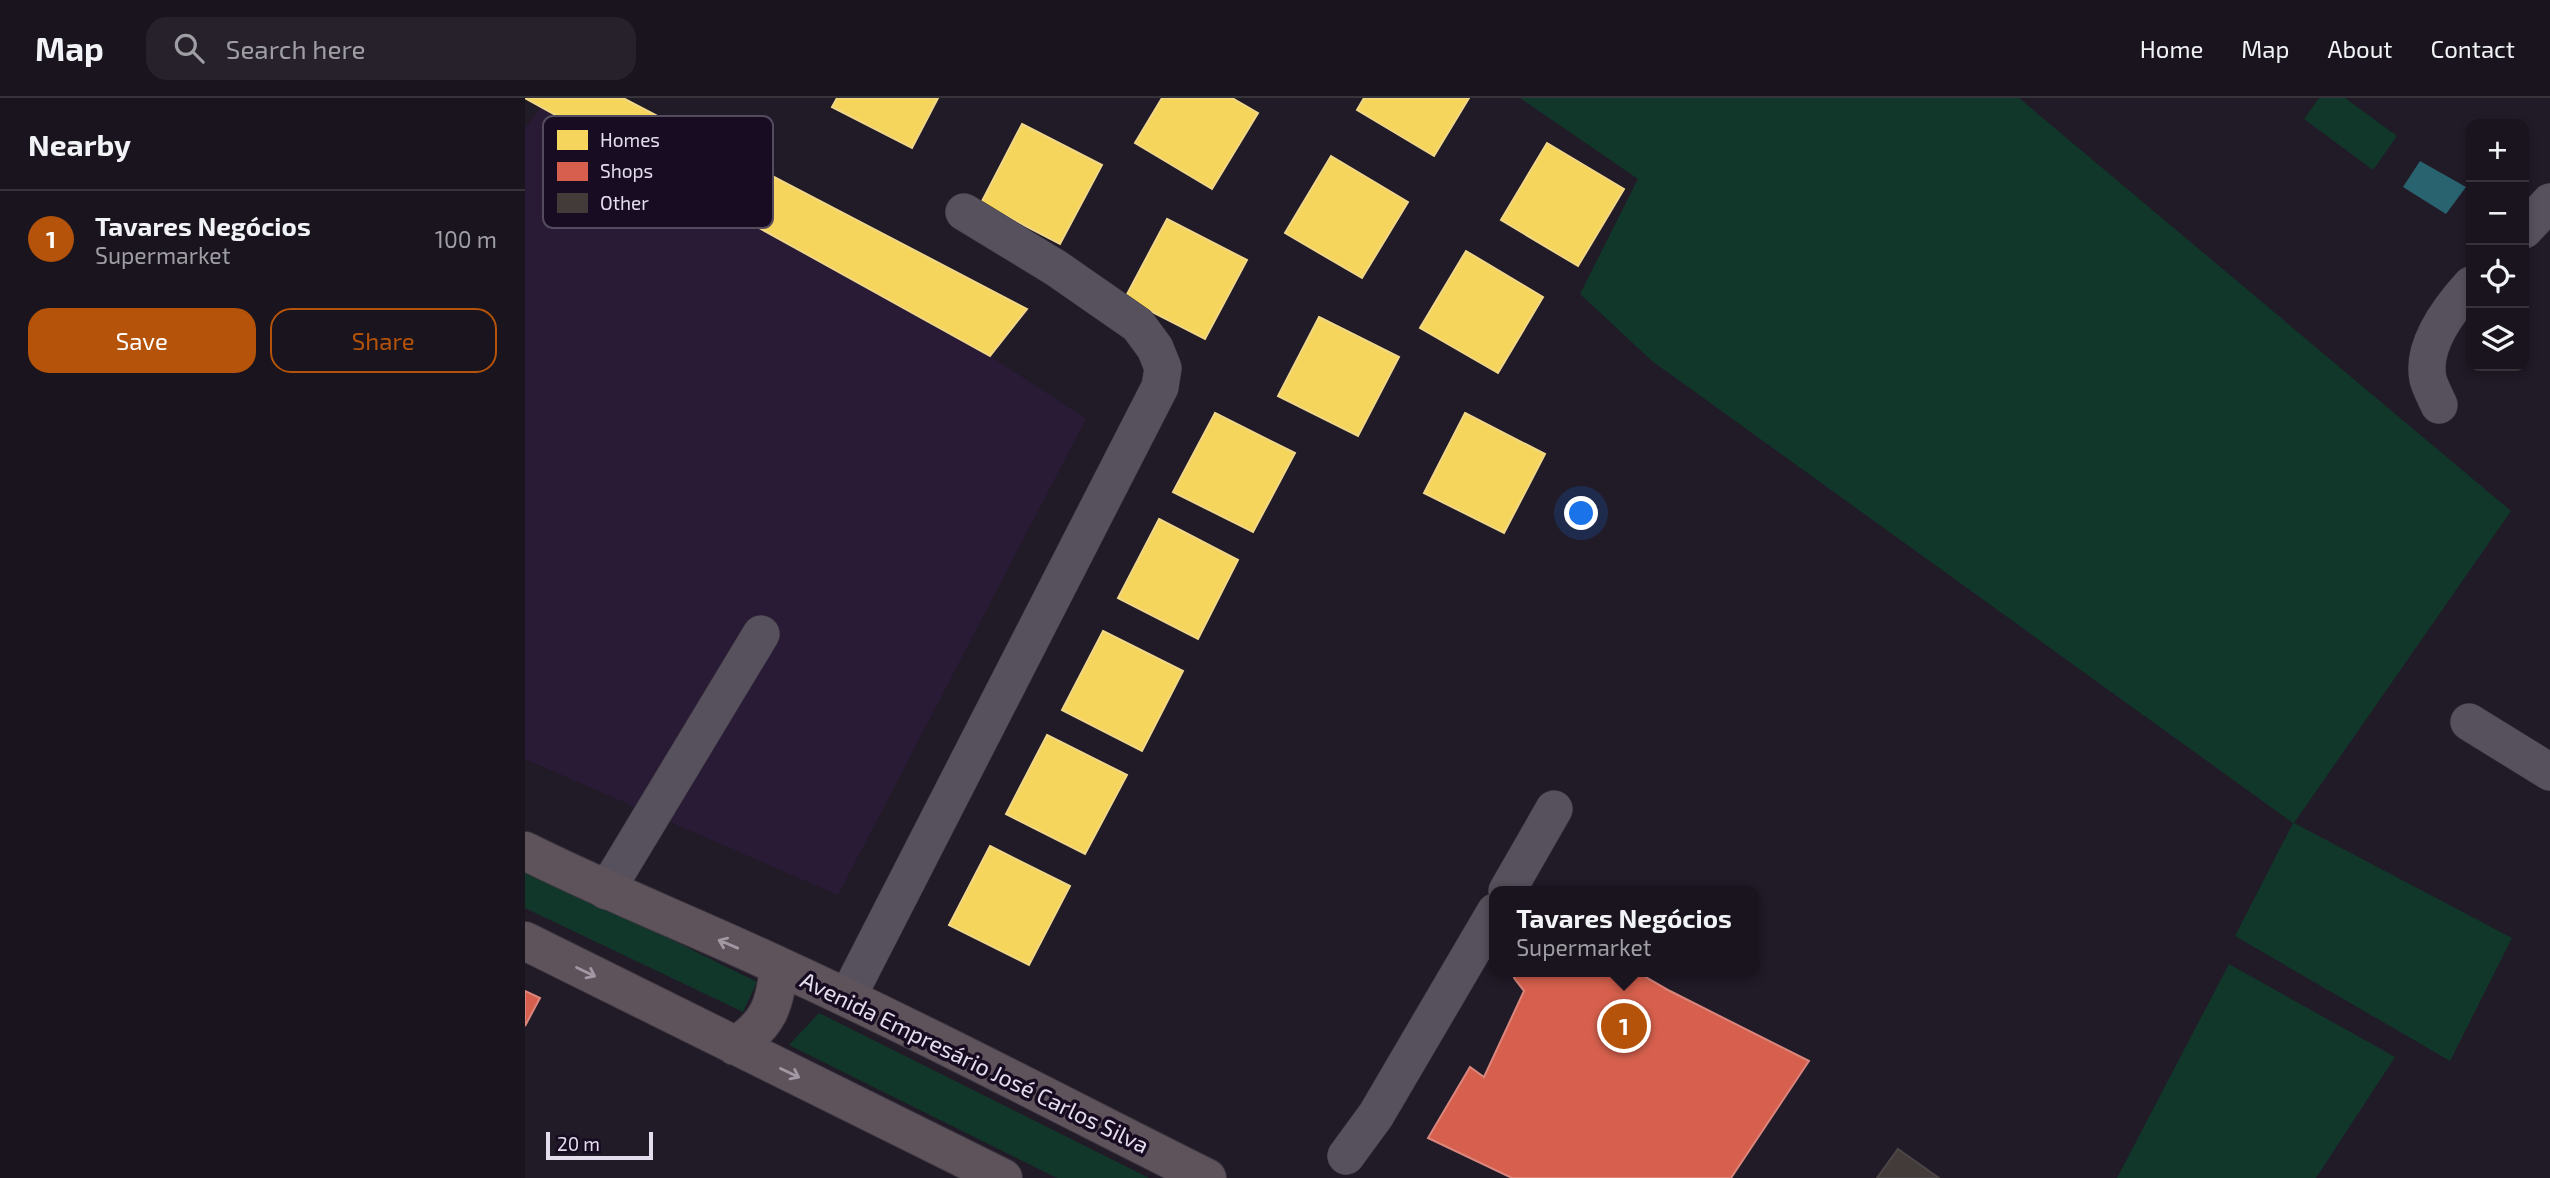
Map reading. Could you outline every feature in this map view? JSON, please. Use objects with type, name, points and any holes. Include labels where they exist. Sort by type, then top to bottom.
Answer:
[{"type":"main road","name":"Avenida Empresário José Carlos Silva","points":[[525,828],[594,886]]},
{"type":"main road","name":"Avenida Empresário José Carlos Silva","points":[[525,851],[594,886],[847,998],[1207,1178]]},
{"type":"main road","points":[[525,942],[1003,1178]]},
{"type":"main road","name":"Avenida Empresário José Carlos Silva","points":[[735,1046],[751,1036],[768,1017],[776,991],[779,966]]},
{"type":"street","points":[[2529,225],[2550,202]]},
{"type":"street","points":[[847,998],[1160,387],[1163,368],[1155,348],[1137,325],[1056,268],[964,212]]},
{"type":"street","points":[[2439,405],[2428,377],[2430,349],[2438,331],[2466,292]]},
{"type":"street","points":[[594,886],[761,634]]},
{"type":"street","points":[[2469,722],[2550,772]]},
{"type":"street","points":[[1510,886],[1554,809]]},
{"type":"street","points":[[1346,1156],[1376,1115],[1489,922]]},
{"type":"shaded area","points":[[541,108],[555,116],[543,116],[543,228],[758,228],[990,356],[1086,419],[838,895],[525,759],[525,128]]},
{"type":"green space","points":[[1520,98],[2019,98],[2511,511],[2294,823],[2512,938],[2450,1061],[2235,936],[2293,823],[1652,361],[1580,294],[1638,179]]},
{"type":"green space","points":[[2319,98],[2345,98],[2397,136],[2373,170],[2304,119]]},
{"type":"green space","points":[[525,867],[757,982],[743,1012],[525,908]]},
{"type":"green space","points":[[2229,964],[2395,1057],[2316,1178],[2117,1178]]},
{"type":"green space","points":[[819,1013],[1149,1178],[1057,1178],[789,1045]]},
{"type":"water","points":[[2420,161],[2466,187],[2446,214],[2403,187]]},
{"type":"building: Homes","points":[[525,98],[623,98],[657,116],[557,116]]},
{"type":"building: Homes","points":[[837,98],[938,98],[912,148],[832,107]]},
{"type":"building: Homes","points":[[1162,98],[1232,98],[1258,113],[1212,189],[1135,143]]},
{"type":"building: Homes","points":[[1364,98],[1469,98],[1434,156],[1357,110]]},
{"type":"building: Homes","points":[[1022,124],[1102,165],[1060,244],[981,203]]},
{"type":"building: Homes","points":[[1547,143],[1624,189],[1578,266],[1501,220]]},
{"type":"building: Homes","points":[[1331,156],[1408,202],[1362,278],[1285,233]]},
{"type":"building: Homes","points":[[773,176],[1027,309],[990,356],[759,228],[773,228]]},
{"type":"building: Homes","points":[[1167,219],[1247,260],[1205,339],[1125,298]]},
{"type":"building: Homes","points":[[1466,251],[1543,297],[1498,373],[1420,328]]},
{"type":"building: Homes","points":[[1319,317],[1399,357],[1358,436],[1278,396]]},
{"type":"building: Homes","points":[[1215,413],[1295,453],[1253,532],[1173,492]]},
{"type":"building: Homes","points":[[1465,413],[1545,454],[1504,533],[1424,493]]},
{"type":"building: Homes","points":[[1159,519],[1238,560],[1198,639],[1118,598]]},
{"type":"building: Homes","points":[[1103,631],[1183,671],[1142,751],[1062,710]]},
{"type":"building: Homes","points":[[1047,735],[1127,775],[1085,854],[1006,814]]},
{"type":"building: Homes","points":[[990,846],[1070,886],[1029,965],[949,925]]},
{"type":"building: Shops","points":[[1646,977],[1809,1061],[1731,1178],[1512,1178],[1428,1138],[1470,1067],[1484,1077],[1524,991],[1514,978]]},
{"type":"building: Shops","points":[[525,991],[540,998],[525,1026]]},
{"type":"building: Other","points":[[1898,1149],[1939,1178],[1877,1178]]},
{"type":"place","name":"Tavares Negócios","points":[[1624,1026]]}]
